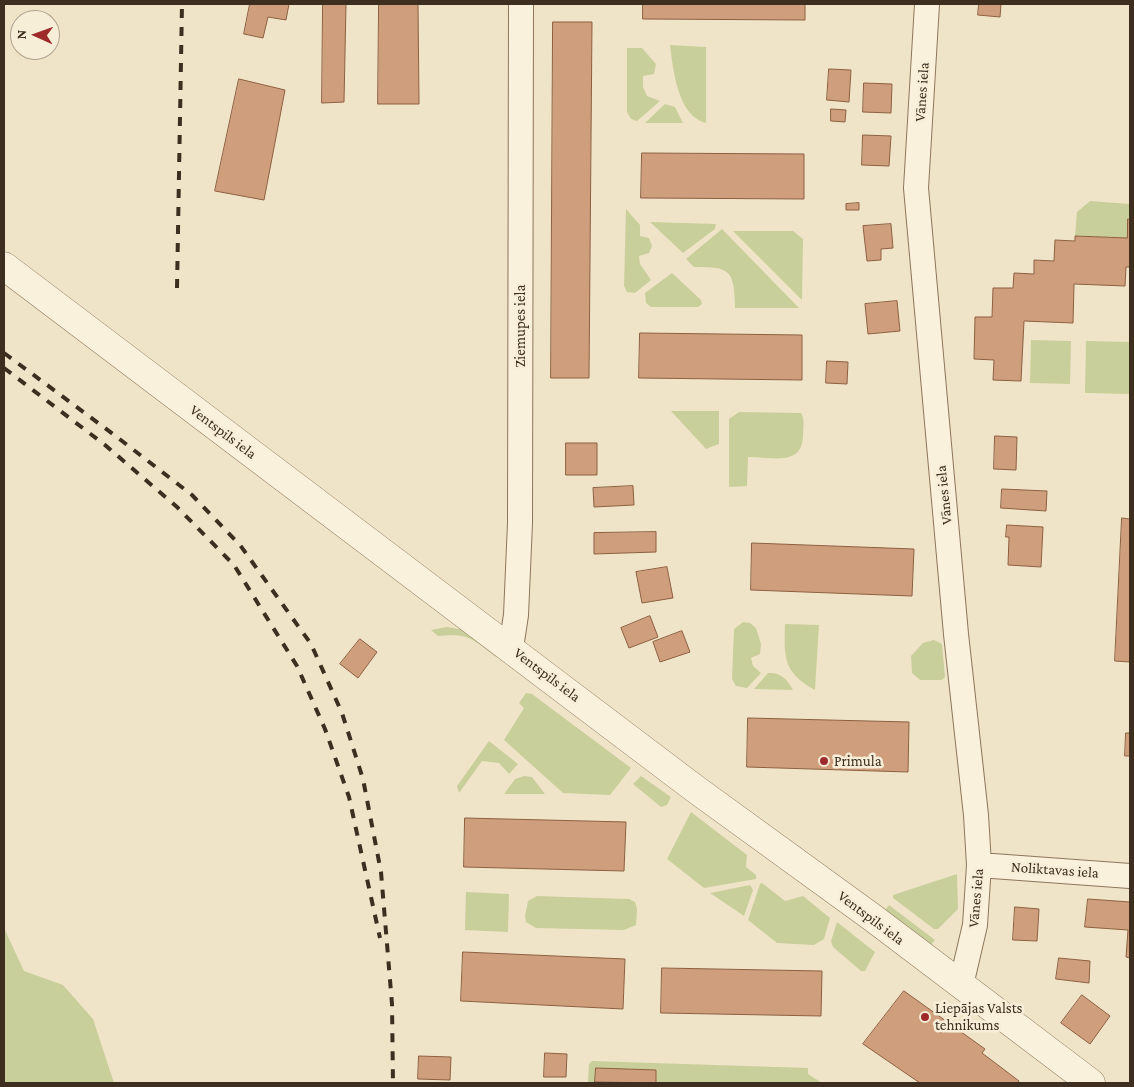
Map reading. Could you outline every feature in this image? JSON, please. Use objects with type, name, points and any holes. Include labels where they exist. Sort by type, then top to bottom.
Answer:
[{"type":"street","name":"Ziemupes iela","points":[[511,648],[516,615],[520,523],[521,4]]},
{"type":"street","name":"Vānes iela","points":[[928,4],[916,188],[956,634],[976,815],[979,865],[975,925],[960,985]]},
{"type":"street","name":"Ventspils iela","points":[[4,266],[694,788],[1091,1083]]},
{"type":"street","name":"Noliktavas iela","points":[[979,865],[1130,876]]},
{"type":"green space","points":[[670,45],[706,47],[706,123],[696,119],[683,101],[675,78]]},
{"type":"green space","points":[[627,48],[642,48],[656,64],[654,74],[643,76],[643,87],[647,96],[660,101],[637,121],[631,119],[627,112]]},
{"type":"green space","points":[[665,104],[675,107],[683,123],[645,123]]},
{"type":"green space","points":[[1090,201],[1130,204],[1127,238],[1075,236],[1077,212]]},
{"type":"green space","points":[[626,209],[640,225],[640,236],[649,238],[652,246],[649,253],[639,256],[640,264],[651,280],[635,293],[627,292],[624,286]]},
{"type":"green space","points":[[650,222],[716,224],[715,229],[683,253]]},
{"type":"green space","points":[[722,229],[799,308],[735,308],[733,286],[728,273],[716,268],[694,267],[686,259]]},
{"type":"green space","points":[[733,231],[793,231],[803,239],[802,300]]},
{"type":"green space","points":[[672,273],[701,300],[702,304],[698,307],[651,307],[646,303],[645,293]]},
{"type":"green space","points":[[1031,340],[1071,341],[1070,384],[1030,383]]},
{"type":"green space","points":[[1086,341],[1130,342],[1130,394],[1085,393]]},
{"type":"green space","points":[[671,411],[719,411],[719,444],[706,449]]},
{"type":"green space","points":[[739,412],[801,413],[803,436],[801,446],[791,456],[775,459],[748,457],[747,486],[729,487],[729,419]]},
{"type":"green space","points":[[743,622],[750,623],[756,628],[761,644],[760,654],[751,658],[753,666],[761,673],[747,688],[736,686],[732,679],[734,629]]},
{"type":"green space","points":[[785,624],[819,625],[815,690],[804,683],[791,670],[786,655]]},
{"type":"green space","points":[[447,627],[465,630],[495,651],[496,657],[470,639],[457,635],[438,636],[431,630]]},
{"type":"green space","points":[[934,640],[942,644],[945,677],[942,680],[920,680],[912,673],[911,656],[923,643]]},
{"type":"green space","points":[[768,673],[784,677],[793,690],[754,689]]},
{"type":"green space","points":[[526,693],[532,694],[631,768],[610,795],[563,793],[504,740],[524,708],[519,703]]},
{"type":"green space","points":[[489,741],[518,764],[509,774],[499,763],[482,761],[459,793],[457,786]]},
{"type":"green space","points":[[524,776],[532,777],[545,794],[504,794],[515,779]]},
{"type":"green space","points":[[641,776],[671,797],[667,805],[661,807],[633,784]]},
{"type":"green space","points":[[691,812],[747,855],[746,867],[756,875],[756,879],[704,888],[667,859]]},
{"type":"green space","points":[[957,874],[958,909],[938,929],[934,929],[893,898],[893,895]]},
{"type":"green space","points":[[762,883],[785,901],[803,896],[830,918],[824,939],[814,945],[777,943],[748,920],[760,884]]},
{"type":"green space","points":[[750,885],[753,890],[744,916],[710,893]]},
{"type":"green space","points":[[466,892],[509,894],[508,932],[465,930]]},
{"type":"green space","points":[[537,896],[629,899],[635,902],[637,909],[636,925],[624,930],[536,928],[526,922],[525,916],[528,901]]},
{"type":"green space","points":[[889,905],[935,940],[931,945],[885,910]]},
{"type":"green space","points":[[837,922],[875,952],[865,971],[861,971],[833,947],[831,941]]},
{"type":"green space","points":[[4,928],[24,971],[63,985],[93,1019],[114,1083],[4,1083]]},
{"type":"green space","points":[[592,1061],[808,1068],[808,1074],[822,1083],[588,1083],[589,1064]]},
{"type":"building","points":[[250,4],[289,4],[286,20],[268,17],[263,38],[244,34]]},
{"type":"building","points":[[323,4],[346,4],[344,102],[322,103]]},
{"type":"building","points":[[379,4],[418,4],[419,104],[378,104]]},
{"type":"building","points":[[643,4],[805,4],[805,20],[643,19]]},
{"type":"building","points":[[979,4],[1001,4],[1000,17],[978,15]]},
{"type":"building","points":[[553,22],[592,22],[589,378],[551,378]]},
{"type":"building","points":[[829,69],[851,70],[849,102],[827,100]]},
{"type":"building","points":[[239,79],[285,90],[264,200],[215,191]]},
{"type":"building","points":[[864,83],[892,84],[891,113],[863,112]]},
{"type":"building","points":[[831,109],[846,110],[845,122],[831,121]]},
{"type":"building","points":[[863,135],[891,136],[889,166],[862,165]]},
{"type":"building","points":[[642,153],[804,154],[804,199],[641,198]]},
{"type":"building","points":[[859,203],[859,210],[846,210],[846,204]]},
{"type":"building","points":[[1128,219],[1130,219],[1130,267],[1126,267],[1125,286],[1074,284],[1073,323],[1024,321],[1021,381],[993,380],[994,360],[974,359],[975,317],[992,317],[993,288],[1013,288],[1014,273],[1034,274],[1034,260],[1054,261],[1055,240],[1075,241],[1075,236],[1127,238]]},
{"type":"building","points":[[891,224],[893,248],[881,249],[881,260],[867,261],[863,226]]},
{"type":"building","points":[[897,301],[900,331],[868,334],[865,304]]},
{"type":"building","points":[[640,333],[802,335],[802,380],[639,378]]},
{"type":"building","points":[[827,361],[848,362],[847,384],[826,383]]},
{"type":"building","points":[[995,436],[1017,437],[1016,470],[994,469]]},
{"type":"building","points":[[566,443],[597,443],[597,475],[566,475]]},
{"type":"building","points":[[633,486],[634,505],[594,507],[593,488]]},
{"type":"building","points":[[1002,489],[1047,491],[1046,511],[1001,508]]},
{"type":"building","points":[[1122,518],[1130,519],[1130,662],[1115,661]]},
{"type":"building","points":[[1007,525],[1043,527],[1041,567],[1008,565],[1009,537],[1006,537]]},
{"type":"building","points":[[656,532],[656,552],[594,554],[594,533]]},
{"type":"building","points":[[752,543],[914,549],[912,596],[751,590]]},
{"type":"building","points":[[667,567],[673,598],[642,603],[636,572]]},
{"type":"building","points":[[650,616],[658,637],[629,648],[621,628]]},
{"type":"building","points":[[682,631],[690,652],[660,662],[653,642]]},
{"type":"building","points":[[360,639],[377,652],[358,678],[340,664]]},
{"type":"building","points":[[748,718],[909,722],[908,772],[747,767]]},
{"type":"building","points":[[1126,733],[1130,733],[1130,756],[1125,756]]},
{"type":"building","points":[[465,818],[626,822],[624,871],[464,867]]},
{"type":"building","points":[[1088,899],[1130,902],[1130,958],[1126,957],[1128,930],[1085,927]]},
{"type":"building","points":[[1015,907],[1039,909],[1037,941],[1013,940]]},
{"type":"building","points":[[463,952],[625,959],[623,1009],[461,1001]]},
{"type":"building","points":[[1059,958],[1090,961],[1089,983],[1056,979]]},
{"type":"building","points":[[662,968],[822,971],[821,1016],[661,1013]]},
{"type":"building","points":[[904,991],[985,1049],[982,1053],[1019,1081],[1018,1083],[920,1083],[863,1044]]},
{"type":"building","points":[[1082,995],[1110,1016],[1090,1044],[1061,1023]]},
{"type":"building","points":[[545,1053],[567,1054],[566,1077],[544,1077]]},
{"type":"building","points":[[419,1056],[451,1057],[450,1080],[418,1079]]},
{"type":"building","points":[[596,1068],[656,1070],[656,1083],[595,1082]]},
{"type":"railway","points":[[177,288],[182,4]]},
{"type":"railway","points":[[4,353],[192,495],[240,545],[311,644],[342,713],[363,779],[381,872],[392,1004],[393,1083]]},
{"type":"railway","points":[[4,368],[105,445],[177,507],[234,565],[297,666],[325,729],[349,797],[380,938]]},
{"type":"place","name":"Primula","points":[[824,761]]},
{"type":"place","name":"Liepājas Valsts tehnikums","points":[[925,1017]]}]
